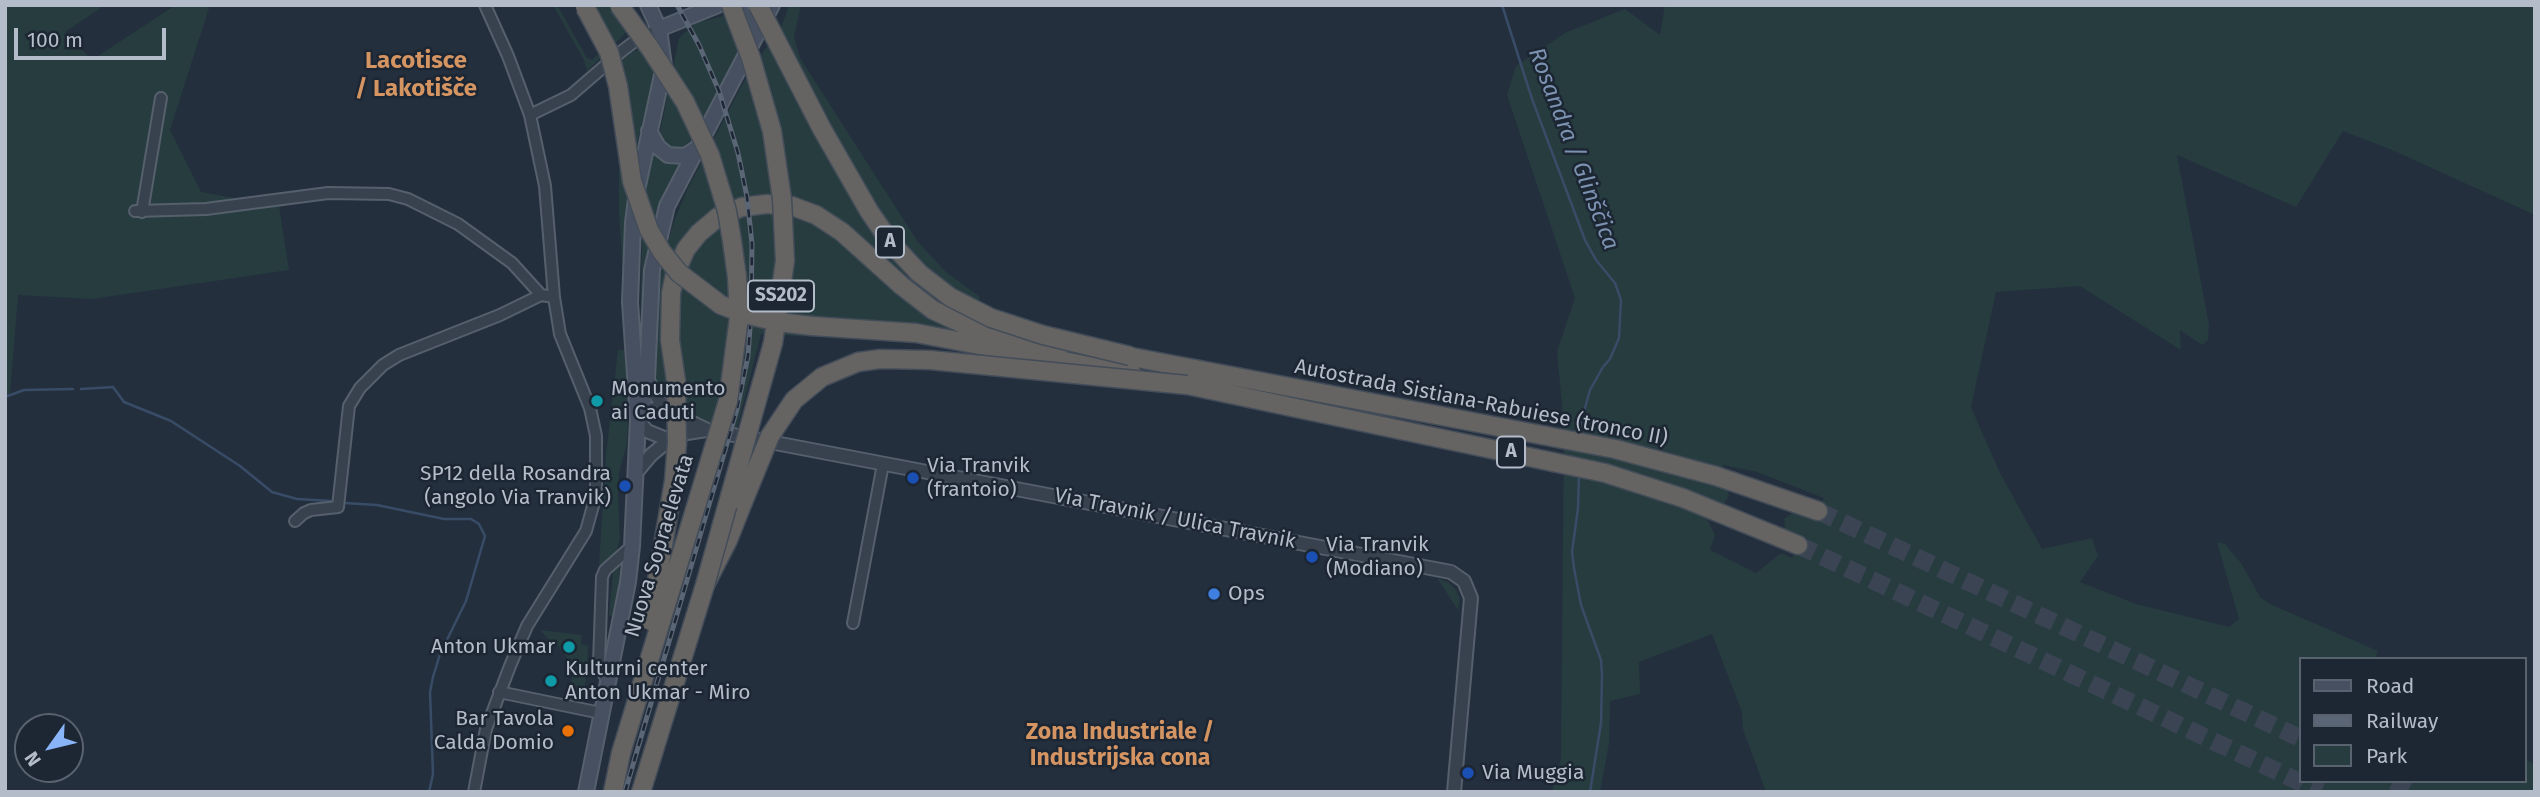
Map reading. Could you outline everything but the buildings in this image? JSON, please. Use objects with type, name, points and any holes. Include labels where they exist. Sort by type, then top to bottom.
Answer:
[{"type":"highway","name":"Nuova Sopraelevata","points":[[613,792],[621,753],[728,401],[738,317],[737,277],[727,211],[710,155],[674,85],[619,5]]},
{"type":"highway","name":"SS202","points":[[642,792],[705,584],[773,343],[785,261],[783,210],[772,131],[733,5]]},
{"type":"highway","name":"A","points":[[758,5],[822,129],[869,211],[891,243],[919,273],[950,297],[991,318],[1043,335],[1130,356]]},
{"type":"highway","name":"A","points":[[584,6],[609,52],[618,86],[632,181],[649,230],[662,253],[679,273],[720,305],[778,322],[916,333],[1065,359],[1188,385]]},
{"type":"highway","name":"A","points":[[621,753],[648,631],[672,493],[677,443],[676,382],[670,340],[671,293],[675,274],[686,249],[699,233],[718,218],[742,207],[767,204],[792,206],[816,215],[842,232],[933,310],[972,328],[1030,341],[1130,356]]},
{"type":"highway","name":"Autostrada Sistiana-Rabuiese (tronco II)","points":[[1130,356],[1615,449],[1716,476],[1818,511]]},
{"type":"highway","name":"A","points":[[705,584],[728,540],[770,436],[781,418],[807,388],[840,368],[880,359],[904,359],[1059,371],[1188,385]]},
{"type":"highway","name":"Autostrada Sistiana-Rabuiese (tronco II)","points":[[1188,385],[1605,473],[1712,509],[1798,545]]},
{"type":"main road","points":[[586,792],[628,582],[632,546],[638,420],[631,340],[631,257],[637,190],[664,66],[659,29],[648,5]]},
{"type":"main road","points":[[659,29],[718,5]]},
{"type":"main road","points":[[733,5],[750,22],[755,37]]},
{"type":"main road","points":[[638,420],[648,379],[652,270],[667,206],[772,5]]},
{"type":"main road","points":[[649,131],[658,147],[668,155],[685,156],[696,149]]},
{"type":"street","points":[[474,792],[486,729],[527,626],[586,531],[596,495],[597,443],[594,423],[567,355],[554,298],[545,186],[530,115],[485,5]]},
{"type":"street","points":[[530,115],[571,95],[635,41],[659,29]]},
{"type":"street","points":[[161,98],[138,211],[243,205],[319,193],[389,194],[408,199],[458,224],[512,263],[541,295],[554,298]]},
{"type":"street","points":[[295,521],[311,510],[338,507],[349,406],[360,388],[383,365],[399,355],[500,315],[541,295]]},
{"type":"street","points":[[635,474],[668,440],[647,431],[638,420],[654,409],[664,409],[648,379]]},
{"type":"street","name":"Via Travnik / Ulica Travnik","points":[[664,409],[707,430],[1444,569],[1464,581],[1471,598],[1454,792]]},
{"type":"street","name":"Via Travnik / Ulica Travnik","points":[[668,440],[707,430]]},
{"type":"street","points":[[853,623],[883,464]]},
{"type":"street","points":[[607,681],[598,663],[602,577],[621,553],[632,546]]},
{"type":"street","points":[[499,692],[601,713]]},
{"type":"green space","points":[[5,5],[105,5],[65,32],[92,60],[174,6],[210,5],[170,130],[201,192],[279,206],[289,270],[92,299],[18,295],[10,395],[5,395]]},
{"type":"green space","points":[[553,5],[557,5],[587,58],[592,60],[600,52],[587,5],[632,5],[634,11],[630,27],[587,71],[584,60]]},
{"type":"green space","points":[[789,5],[801,5],[794,37],[800,58],[918,242],[946,272],[980,297],[961,345],[761,334],[737,428],[709,423],[672,409],[665,403],[652,375],[662,265],[673,224],[687,190],[749,72],[782,25]]},
{"type":"green space","points":[[1665,5],[2535,5],[2535,215],[2392,150],[2343,131],[2296,207],[2177,155],[2209,325],[2208,340],[2202,345],[2180,330],[2181,350],[2080,286],[1996,292],[1971,407],[2000,473],[2042,549],[2092,538],[2098,556],[2080,582],[2136,604],[2229,627],[2239,619],[2217,542],[2225,544],[2241,563],[2260,597],[2270,604],[2378,651],[2376,657],[2298,657],[2298,783],[2526,783],[2526,760],[2535,764],[2535,792],[1766,792],[1743,729],[1742,712],[1712,634],[1639,662],[1640,694],[1610,701],[1609,743],[1600,792],[1552,792],[1561,758],[1564,425],[1557,352],[1575,298],[1507,95],[1516,66],[1565,33],[1625,9],[1660,35]],"holes":[[[1724,465],[1757,472],[1824,498],[1812,520],[1792,513],[1784,519],[1785,531],[1803,535],[1792,558],[1781,553],[1756,573],[1710,550],[1715,535],[1707,519],[1711,509],[1723,505],[1729,496],[1727,488],[1716,476]]]},
{"type":"green space","points":[[727,15],[744,42],[688,146],[679,152],[672,150],[661,142],[660,133],[679,38],[696,23]]},
{"type":"green space","points":[[657,41],[653,81],[636,149],[629,195],[623,275],[619,156],[607,73],[631,53]]},
{"type":"green space","points":[[652,149],[681,162],[665,195],[650,246],[640,342],[643,197]]},
{"type":"green space","points":[[618,350],[624,350],[629,399],[627,443],[619,473],[620,540],[615,554],[599,565],[606,455]]},
{"type":"green space","points":[[620,563],[614,616],[609,616],[613,572]]},
{"type":"green space","points":[[1437,578],[1448,582],[1456,590],[1460,599],[1458,610]]},
{"type":"green space","points":[[540,630],[582,635],[581,644],[588,646],[587,672],[577,671],[556,643],[550,641]]},
{"type":"green space","points":[[572,676],[586,677],[583,705],[566,701]]},
{"type":"waterway","name":"Rosandra / Glinščica","points":[[1502,5],[1532,99],[1585,240],[1596,260],[1615,283],[1621,300],[1619,338],[1610,359],[1590,390],[1580,436]]},
{"type":"waterway","points":[[81,389],[113,387],[124,402],[171,421],[240,466],[272,492],[297,499],[331,501]]},
{"type":"waterway","points":[[5,397],[24,390],[73,389]]},
{"type":"waterway","name":"Rosandra / Glinščica","points":[[1579,474],[1572,552],[1581,605],[1601,660],[1602,676],[1601,723],[1590,792]]},
{"type":"waterway","points":[[345,503],[377,505],[444,519],[471,519],[479,524],[485,536],[466,601],[440,654],[433,677],[430,692],[433,774],[429,792]]},
{"type":"tunnel","points":[[1818,511],[2298,737]]},
{"type":"tunnel","points":[[1798,545],[2298,781]]},
{"type":"tunnel","points":[[2302,783],[2321,792]]},
{"type":"tunnel","points":[[2397,783],[2415,792]]},
{"type":"railway","points":[[625,792],[737,409],[748,356],[751,313],[752,244],[747,197],[738,153],[719,91],[699,45],[677,5]]},
{"type":"place","name":"Monumento ai Caduti","points":[[597,401]]},
{"type":"place","name":"Via Tranvik (frantoio)","points":[[913,478]]},
{"type":"place","name":"SP12 della Rosandra (angolo Via Tranvik)","points":[[625,486]]},
{"type":"place","name":"Via Tranvik (Modiano)","points":[[1312,557]]},
{"type":"place","name":"Ops","points":[[1214,594]]},
{"type":"place","name":"Anton Ukmar","points":[[569,647]]},
{"type":"place","name":"Kulturni center Anton Ukmar - Miro","points":[[551,681]]},
{"type":"place","name":"Bar Tavola Calda Domio","points":[[568,731]]},
{"type":"place","name":"Via Muggia","points":[[1468,773]]},
{"type":"district","name":"Lacotisce / Lakotišče","points":[[416,75]]},
{"type":"district","name":"Zona Industriale / Industrijska cona","points":[[1120,746]]}]
